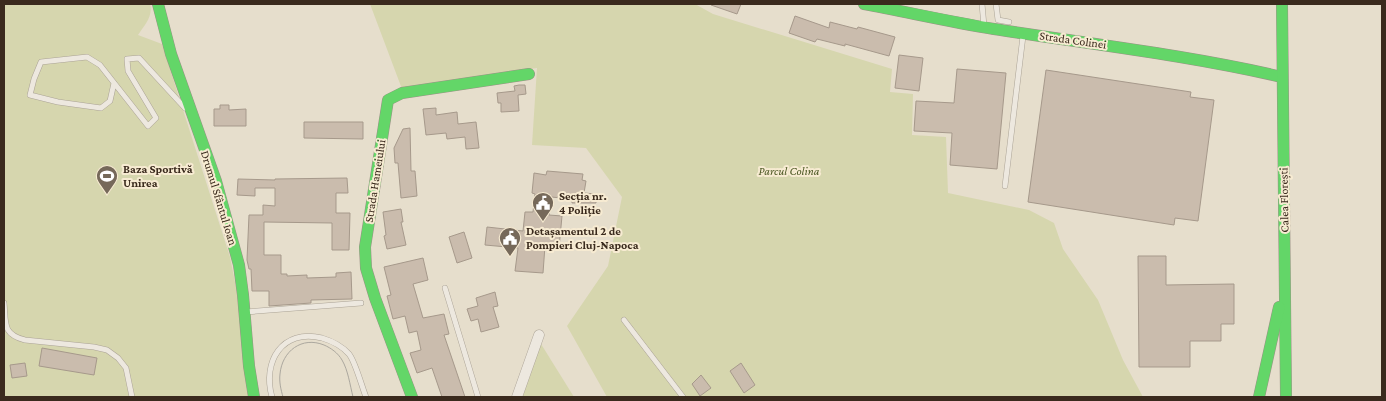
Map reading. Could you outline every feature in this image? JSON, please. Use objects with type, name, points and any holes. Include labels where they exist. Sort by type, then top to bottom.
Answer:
[{"type":"main road","name":"Drumul Sfântul Ioan","points":[[158,4],[171,54],[225,209],[239,265],[254,397]]},
{"type":"main road","name":"Strada Colinei","points":[[864,4],[884,6],[984,27],[1166,54],[1246,68],[1282,77]]},
{"type":"main road","name":"Calea Florești","points":[[1282,4],[1286,397]]},
{"type":"main road","name":"Strada Hameiului","points":[[412,397],[375,298],[366,268],[365,247],[388,100],[402,93],[528,74]]},
{"type":"main road","points":[[1259,397],[1285,278]]},
{"type":"street","points":[[517,397],[539,335]]},
{"type":"lane","points":[[982,4],[984,27]]},
{"type":"lane","points":[[996,4],[998,20],[1008,22]]},
{"type":"lane","points":[[1005,186],[1023,33]]},
{"type":"lane","points":[[114,83],[110,101],[101,108],[58,102],[30,95],[41,62],[87,57],[100,65],[148,126],[156,118],[128,70],[128,59],[140,58],[192,116]]},
{"type":"lane","points":[[445,288],[478,397]]},
{"type":"lane","points":[[4,303],[7,329],[19,339],[94,347],[107,350],[118,358],[126,368],[132,397]]},
{"type":"lane","points":[[245,312],[361,303]]},
{"type":"lane","points":[[624,320],[683,397]]},
{"type":"lane","points":[[272,397],[269,382],[273,361],[277,353],[289,340],[301,336],[326,339],[335,343],[351,356],[366,397]]},
{"type":"green space","name":"Baza Sportivă Unirea","points":[[4,4],[150,4],[149,17],[138,35],[162,44],[230,257],[258,397],[4,397]]},
{"type":"green space","name":"Parcul Colina","points":[[370,4],[695,4],[713,14],[892,69],[890,92],[913,94],[912,135],[946,137],[948,193],[1029,210],[1054,223],[1063,249],[1098,300],[1123,360],[1143,397],[607,397],[567,326],[608,266],[622,197],[586,148],[532,145],[537,68],[402,89]]},
{"type":"green space","points":[[541,344],[574,397],[522,397]]},
{"type":"building","points":[[712,4],[741,4],[737,14]]},
{"type":"building","points":[[795,16],[829,28],[830,22],[895,37],[889,56],[845,44],[845,46],[817,39],[815,42],[789,33]]},
{"type":"building","points":[[899,55],[923,58],[919,91],[895,88]]},
{"type":"building","points":[[957,69],[1006,73],[997,169],[950,165],[952,133],[914,131],[916,101],[954,103]]},
{"type":"building","points":[[1046,70],[1191,92],[1190,97],[1214,100],[1198,221],[1175,218],[1174,225],[1028,202]]},
{"type":"building","points":[[525,85],[526,94],[518,95],[519,111],[501,112],[501,103],[498,103],[497,93],[515,91],[514,86]]},
{"type":"building","points":[[220,105],[229,105],[229,110],[246,109],[246,126],[214,126],[214,109],[220,109]]},
{"type":"building","points":[[436,108],[436,115],[457,112],[458,124],[476,122],[479,148],[466,149],[465,137],[447,139],[446,133],[426,135],[423,109]]},
{"type":"building","points":[[304,122],[363,122],[363,139],[304,138]]},
{"type":"building","points":[[410,128],[411,171],[415,171],[417,196],[401,198],[398,163],[395,163],[394,148],[403,129]]},
{"type":"building","name":"Secția nr. 4 Poliție","points":[[547,171],[583,174],[582,180],[586,181],[584,193],[596,194],[596,203],[572,203],[572,199],[551,197],[549,215],[562,216],[559,248],[545,246],[543,273],[515,271],[518,248],[485,245],[487,227],[523,231],[525,212],[533,212],[535,194],[532,193],[534,173],[546,175]]},
{"type":"building","points":[[347,178],[348,193],[336,193],[336,213],[350,213],[349,250],[332,250],[332,223],[264,222],[264,255],[281,255],[281,274],[287,274],[287,276],[307,275],[307,278],[336,277],[336,273],[351,272],[352,299],[311,300],[311,303],[269,306],[269,291],[252,291],[251,269],[249,269],[247,260],[249,215],[263,215],[263,205],[275,206],[275,188],[255,188],[255,196],[237,195],[238,179]]},
{"type":"building","points":[[401,209],[403,222],[401,222],[406,245],[387,249],[384,236],[386,235],[383,212]]},
{"type":"building","points":[[464,232],[472,258],[457,263],[449,237]]},
{"type":"building","points":[[1138,256],[1166,256],[1166,285],[1234,284],[1234,324],[1221,324],[1221,341],[1190,341],[1190,367],[1139,367]]},
{"type":"building","points":[[423,258],[428,280],[413,284],[423,318],[444,314],[449,334],[444,335],[465,397],[442,397],[432,368],[417,373],[410,353],[421,350],[417,331],[409,333],[405,316],[393,319],[387,296],[391,295],[384,267]]},
{"type":"building","points":[[495,292],[498,306],[493,307],[499,327],[481,332],[478,319],[471,321],[467,309],[478,306],[476,298]]},
{"type":"building","points":[[42,348],[97,358],[94,375],[39,366]]},
{"type":"building","points":[[25,363],[27,376],[12,378],[10,365]]},
{"type":"building","points":[[741,363],[755,385],[744,393],[730,371]]},
{"type":"building","points":[[701,375],[711,388],[700,396],[692,384]]},
{"type":"tram line","points":[[283,397],[280,377],[285,358],[294,348],[308,342],[324,345],[338,355],[346,368],[353,397]]},
{"type":"traffic: fast","points":[[158,4],[171,54],[216,181],[239,265],[254,397]]},
{"type":"traffic: fast","points":[[864,4],[978,26],[1174,56],[1282,77]]},
{"type":"traffic: fast","points":[[1282,4],[1286,397]]},
{"type":"traffic: fast","points":[[412,397],[375,298],[366,268],[365,247],[388,100],[402,93],[529,74]]},
{"type":"traffic: fast","points":[[1259,397],[1279,307]]},
{"type":"place","name":"Baza Sportivă Unirea","points":[[107,195]]},
{"type":"place","name":"Secția nr. 4 Poliție","points":[[543,222]]},
{"type":"place","name":"Detașamentul 2 de Pompieri Cluj-Napoca","points":[[510,257]]}]
